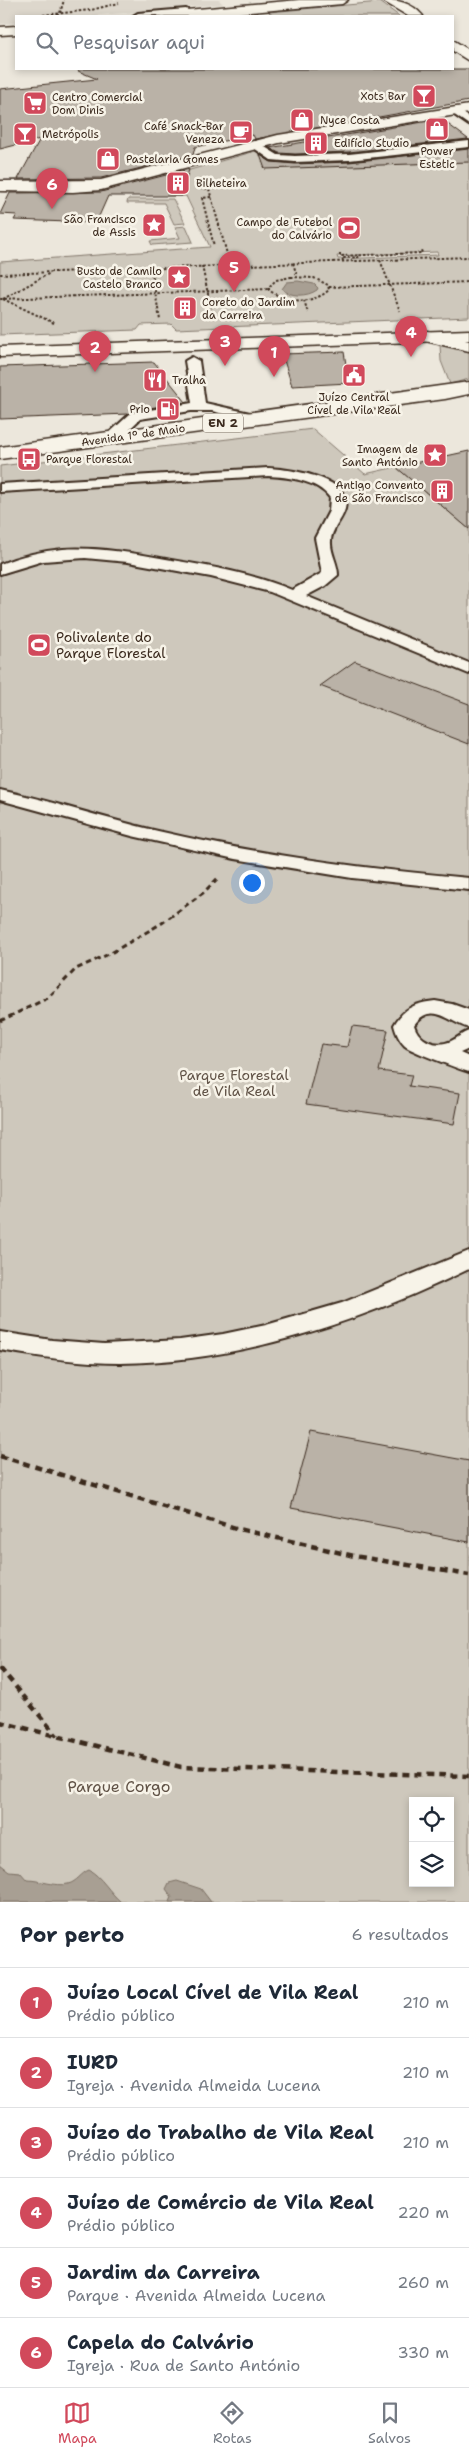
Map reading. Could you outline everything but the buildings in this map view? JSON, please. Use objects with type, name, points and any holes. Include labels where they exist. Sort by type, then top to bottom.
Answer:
[{"type":"street","points":[[176,15],[342,0]]},
{"type":"street","points":[[387,0],[403,6],[415,15]]},
{"type":"street","points":[[0,31],[15,30]]},
{"type":"street","points":[[454,45],[469,57]]},
{"type":"street","points":[[0,186],[72,187],[101,185],[254,144],[463,110]]},
{"type":"street","points":[[0,352],[469,335]]},
{"type":"street","points":[[427,336],[469,340]]},
{"type":"street","points":[[427,336],[469,346]]},
{"type":"street","points":[[0,344],[34,345],[60,350]]},
{"type":"street","name":"Avenida 1º de Maio","points":[[0,453],[445,393],[469,388]]},
{"type":"street","name":"Avenida 1º de Maio","points":[[445,393],[469,394]]},
{"type":"lane","points":[[149,15],[203,10],[223,11]]},
{"type":"lane","points":[[463,110],[469,122]]},
{"type":"lane","points":[[254,144],[275,158],[295,159],[349,157],[469,144]]},
{"type":"lane","points":[[192,361],[199,406]]},
{"type":"lane","points":[[112,438],[136,416],[199,406],[254,418]]},
{"type":"lane","points":[[0,488],[268,472],[283,472],[312,480],[333,492],[338,500],[338,507],[323,537],[323,546],[331,566],[330,575],[319,584],[292,596]]},
{"type":"lane","points":[[0,569],[19,561],[47,554],[94,552],[244,580],[292,596],[469,669]]},
{"type":"lane","points":[[0,795],[156,836],[237,853],[397,878],[469,884]]},
{"type":"lane","points":[[469,1021],[463,1015],[443,1008],[422,1009],[407,1018],[404,1025],[405,1032],[416,1044],[449,1054],[469,1065]]},
{"type":"lane","points":[[436,1050],[457,1047],[467,1040]]},
{"type":"lane","points":[[467,1040],[465,1056],[469,1065]]},
{"type":"lane","points":[[0,1341],[92,1353],[139,1353],[228,1342],[270,1333],[328,1315],[416,1283],[469,1259]]},
{"type":"path","points":[[60,13],[64,0]]},
{"type":"path","points":[[39,15],[91,10],[123,2]]},
{"type":"path","points":[[208,189],[227,254]]},
{"type":"path","points":[[211,197],[202,198],[214,246]]},
{"type":"path","points":[[0,274],[343,261],[422,253],[421,250]]},
{"type":"path","points":[[340,253],[340,256],[469,257]]},
{"type":"path","points":[[381,257],[400,312]]},
{"type":"path","points":[[293,263],[297,276]]},
{"type":"path","points":[[202,266],[213,319]]},
{"type":"path","points":[[151,268],[160,321]]},
{"type":"path","points":[[1,299],[51,272]]},
{"type":"path","points":[[269,289],[269,285],[276,280],[297,276],[318,279],[329,287],[469,282]]},
{"type":"path","points":[[1,299],[269,289],[281,298],[304,300],[322,296],[328,292],[329,287]]},
{"type":"path","points":[[1,299],[59,325]]},
{"type":"path","points":[[304,300],[308,315]]},
{"type":"path","points":[[0,1021],[48,998],[60,988],[76,969],[125,945],[186,906],[214,883],[237,853]]},
{"type":"path","points":[[0,1456],[238,1529],[354,1556],[469,1576]]},
{"type":"path","points":[[0,1668],[57,1736]]},
{"type":"path","points":[[0,1722],[181,1768],[469,1776]]},
{"type":"shaded area","points":[[0,0],[219,0],[223,4],[101,15],[15,15],[15,23],[0,24]]},
{"type":"shaded area","points":[[298,281],[314,284],[318,288],[308,294],[299,295],[289,294],[282,289],[287,282]]},
{"type":"shaded area","points":[[0,1864],[9,1871],[20,1872],[27,1880],[58,1885],[71,1883],[89,1870],[98,1876],[121,1902],[0,1902]]},
{"type":"shaded area","points":[[177,1881],[201,1889],[211,1902],[170,1902],[172,1897],[166,1889],[169,1883]]},
{"type":"green space","points":[[380,2],[398,15],[273,15],[269,12]]},
{"type":"green space","points":[[259,150],[263,162],[469,155],[469,317],[176,329],[171,324],[141,325],[137,330],[0,335],[0,262],[210,247],[186,196],[166,196],[172,178],[176,174]],"holes":[[[437,252],[438,255],[338,259],[337,256]]]},
{"type":"green space","points":[[128,199],[173,199],[185,223],[174,224],[164,203],[127,203]]},
{"type":"green space","points":[[186,226],[193,242],[152,245],[150,241],[180,238],[175,227]]},
{"type":"green space","points":[[440,345],[469,350],[469,379],[450,384],[441,361]]},
{"type":"green space","name":"Parque Florestal de Vila Real","points":[[313,429],[365,474],[396,467],[469,529],[469,1902],[0,1902],[0,466]]},
{"type":"place","name":"Xots Bar","points":[[424,96]]},
{"type":"place","name":"Centro Comercial Dom Dinis","points":[[35,103]]},
{"type":"place","name":"Nyce Costa","points":[[302,120]]},
{"type":"place","name":"Power Estetic","points":[[437,129]]},
{"type":"place","name":"Café Snack-Bar Veneza","points":[[241,132]]},
{"type":"place","name":"Metrópolis","points":[[25,134]]},
{"type":"place","name":"Edifício Studio","points":[[316,143]]},
{"type":"place","name":"Pastelaria Gomes","points":[[108,159]]},
{"type":"place","name":"Bilheteira","points":[[178,183]]},
{"type":"place","name":"Capela do Calvário","points":[[52,209]]},
{"type":"place","name":"São Francisco de Assis","points":[[154,225]]},
{"type":"place","name":"Campo de Futebol do Calvário","points":[[349,228]]},
{"type":"place","name":"Busto de Camilo Castelo Branco","points":[[179,277]]},
{"type":"place","name":"Jardim da Carreira","points":[[234,292]]},
{"type":"place","name":"Coreto do Jardim da Carreira","points":[[185,308]]},
{"type":"place","name":"Juízo de Comércio de Vila Real","points":[[411,357]]},
{"type":"place","name":"Juízo do Trabalho de Vila Real","points":[[225,366]]},
{"type":"place","name":"IURD","points":[[95,372]]},
{"type":"place","name":"Juízo Central Cível de Vila Real","points":[[354,375]]},
{"type":"place","name":"Juízo Local Cível de Vila Real","points":[[274,377]]},
{"type":"place","name":"Tralha","points":[[155,380]]},
{"type":"place","name":"Prio","points":[[168,409]]},
{"type":"place","name":"Imagem de Santo António","points":[[435,455]]},
{"type":"place","name":"Parque Florestal","points":[[29,459]]},
{"type":"place","name":"Antigo Convento de São Francisco","points":[[442,491]]},
{"type":"place","name":"Polivalente do Parque Florestal","points":[[39,645]]},
{"type":"park label","name":"Parque Corgo","points":[[119,1786]]}]
